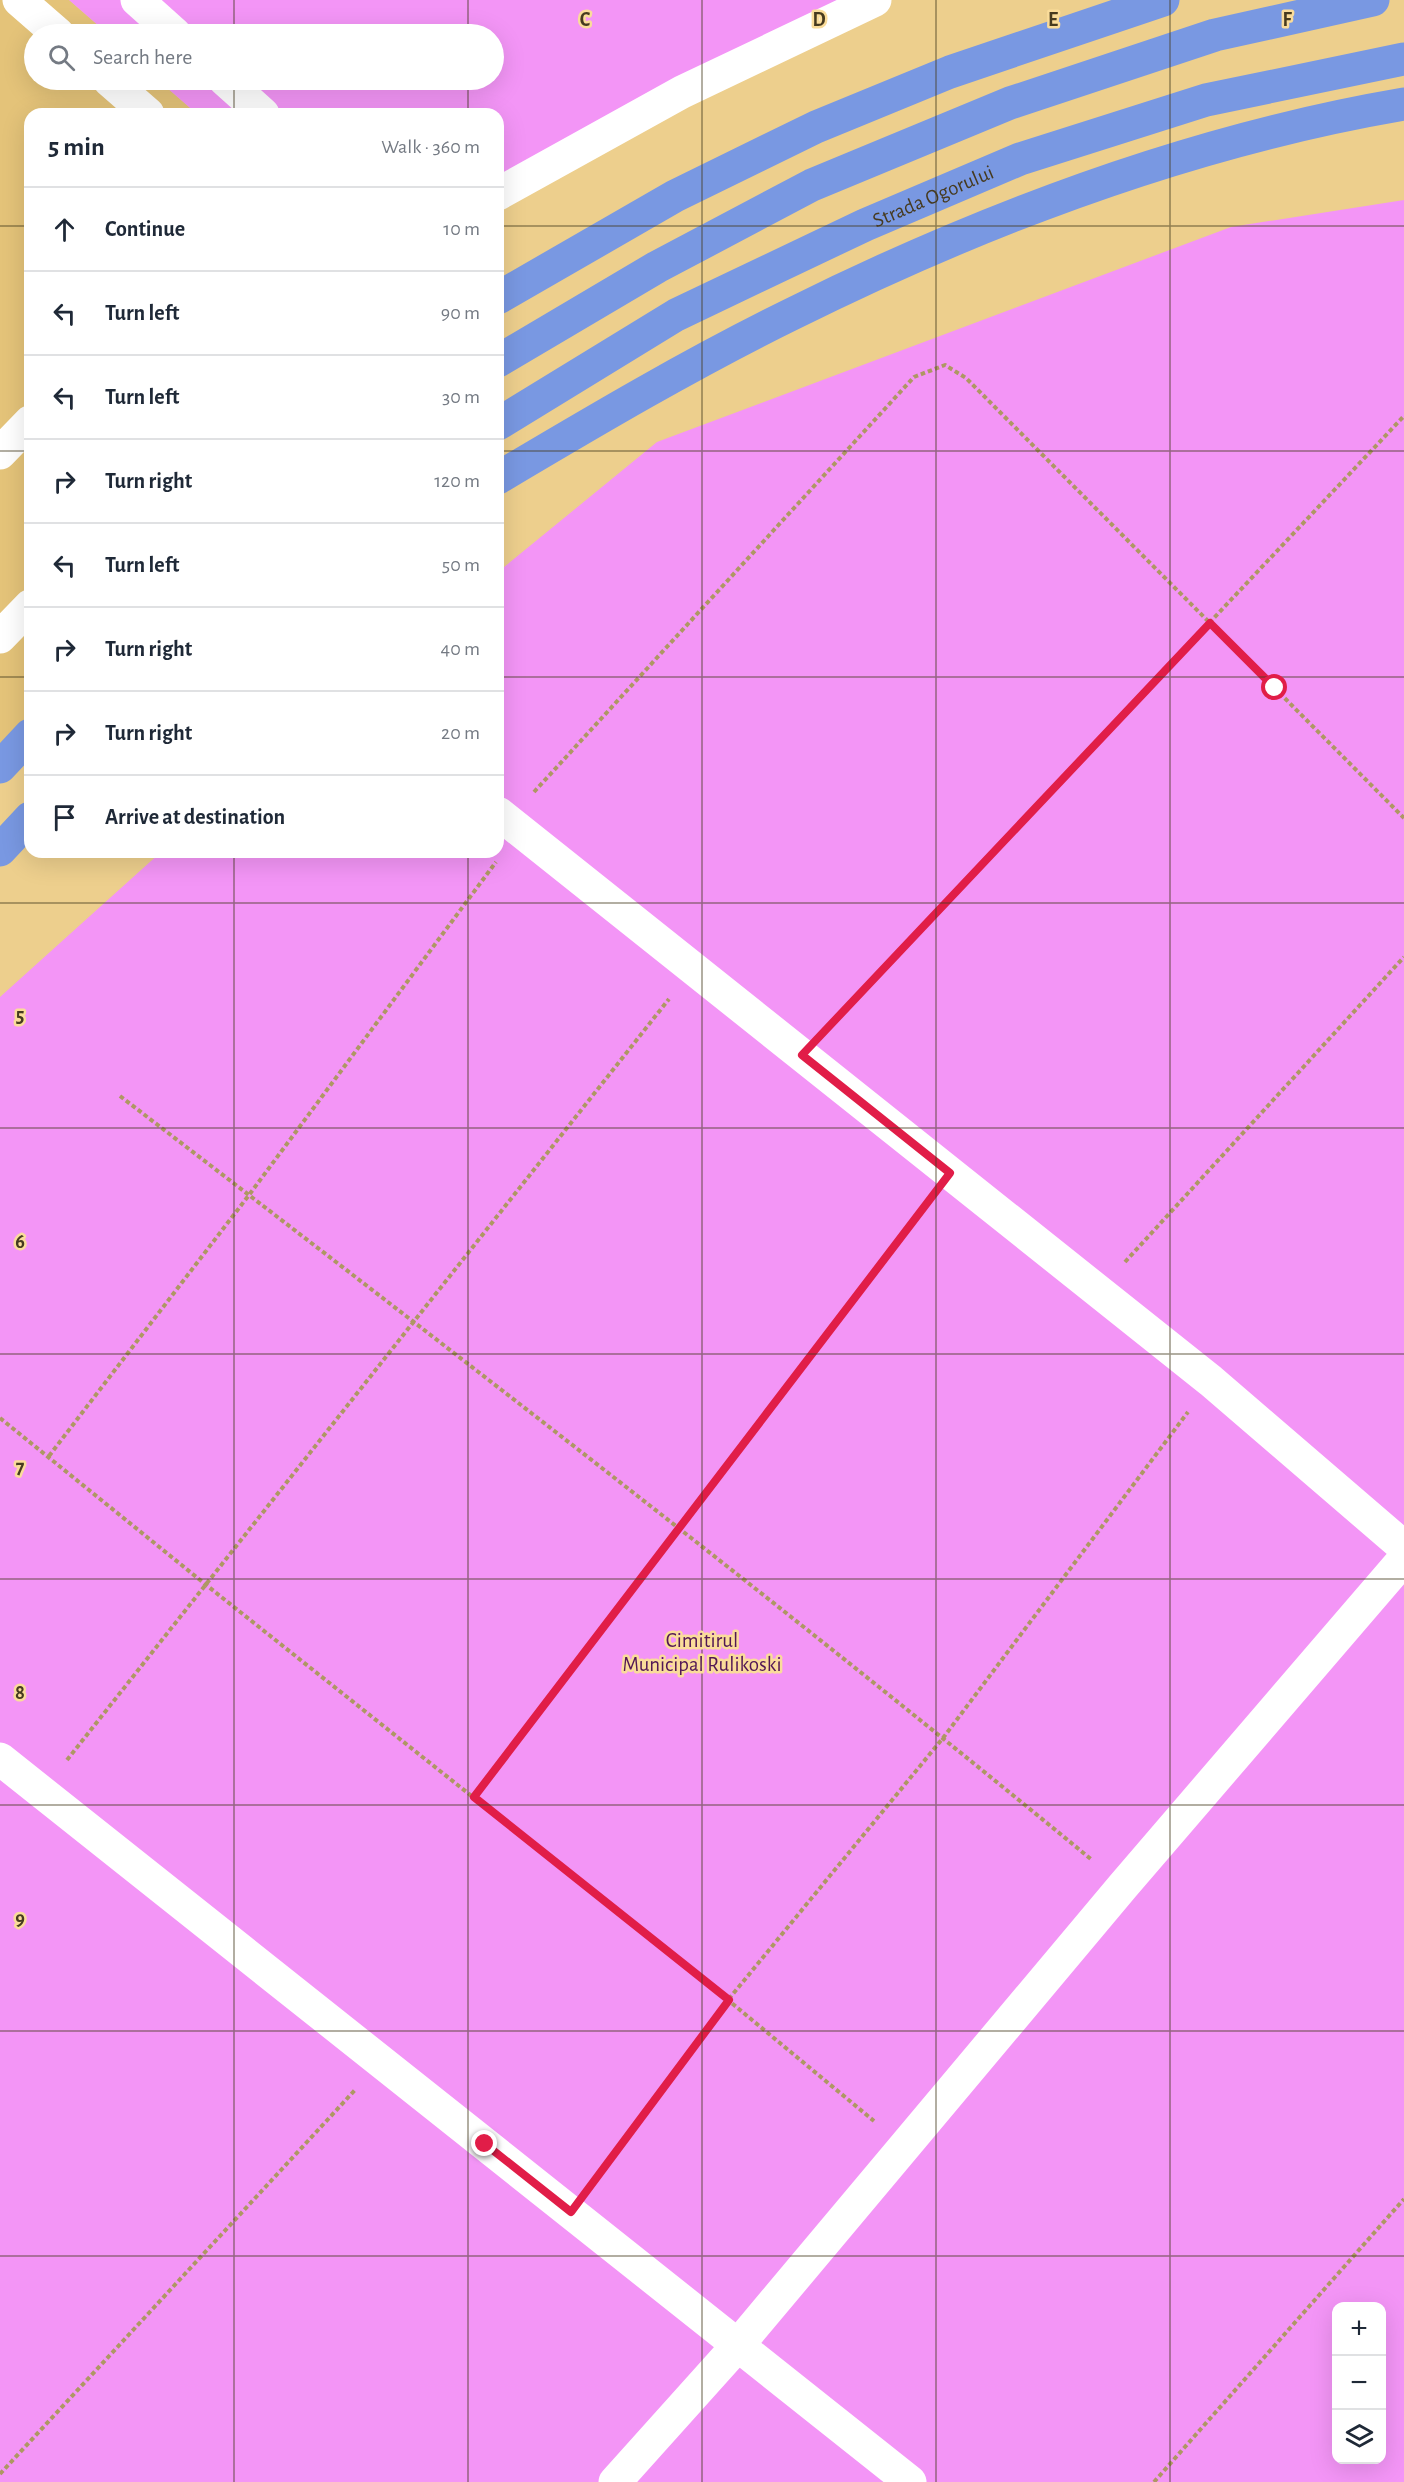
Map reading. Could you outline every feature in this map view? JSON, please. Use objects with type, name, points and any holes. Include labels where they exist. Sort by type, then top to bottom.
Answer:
[{"type":"highway","points":[[504,295],[675,196],[816,127],[950,72],[1163,0]]},
{"type":"highway","points":[[504,357],[657,267],[812,185],[1010,104],[1215,35],[1373,0]]},
{"type":"highway","name":"Strada Ogorului","points":[[504,420],[676,315],[865,225],[1020,159],[1206,100],[1404,59]]},
{"type":"highway","points":[[504,474],[600,417],[790,315],[860,281],[1028,210],[1186,156],[1332,117],[1404,104]]},
{"type":"highway","points":[[0,766],[24,741]]},
{"type":"highway","points":[[0,850],[24,824]]},
{"type":"street","points":[[19,0],[47,24]]},
{"type":"street","points":[[136,0],[164,24]]},
{"type":"street","points":[[504,191],[682,92],[875,0]]},
{"type":"street","points":[[120,90],[141,108]]},
{"type":"street","points":[[236,90],[256,108]]},
{"type":"street","points":[[0,453],[24,428]]},
{"type":"street","points":[[0,637],[24,612]]},
{"type":"street","points":[[509,821],[1211,1381],[1404,1547]]},
{"type":"street","points":[[615,2482],[738,2345],[1123,1886],[1404,1559]]},
{"type":"street","points":[[0,1759],[910,2482]]},
{"type":"path","points":[[509,821],[914,376],[945,365],[966,378],[1404,818]]},
{"type":"path","points":[[802,1055],[1404,416]]},
{"type":"path","points":[[49,1456],[249,1195],[483,858]]},
{"type":"path","points":[[1098,1291],[1404,957]]},
{"type":"path","points":[[42,1791],[693,968]]},
{"type":"path","points":[[120,1096],[680,1528],[943,1738],[1123,1886]]},
{"type":"path","points":[[474,1797],[950,1173]]},
{"type":"path","points":[[571,2212],[729,2000],[943,1738],[1211,1381]]},
{"type":"path","points":[[0,1418],[205,1584],[729,2000],[904,2146]]},
{"type":"path","points":[[0,2474],[382,2061]]},
{"type":"path","points":[[1154,2482],[1404,2199]]},
{"type":"shaded area","points":[[0,0],[69,0],[97,24],[24,24],[24,90],[169,90],[190,108],[24,108],[24,736],[0,762]]},
{"type":"green space","points":[[69,0],[844,0],[504,175],[504,108],[190,108],[169,90],[504,90],[504,24],[97,24]]},
{"type":"green space","name":"Cimitirul Municipal Rulikoski","points":[[1404,200],[1404,2482],[0,2482],[0,997],[154,858],[504,858],[504,567],[657,442],[1231,227]]},
{"type":"route","points":[[485,2144],[571,2212],[729,2000],[474,1797],[950,1173],[802,1055],[1210,623],[1275,688]]}]
